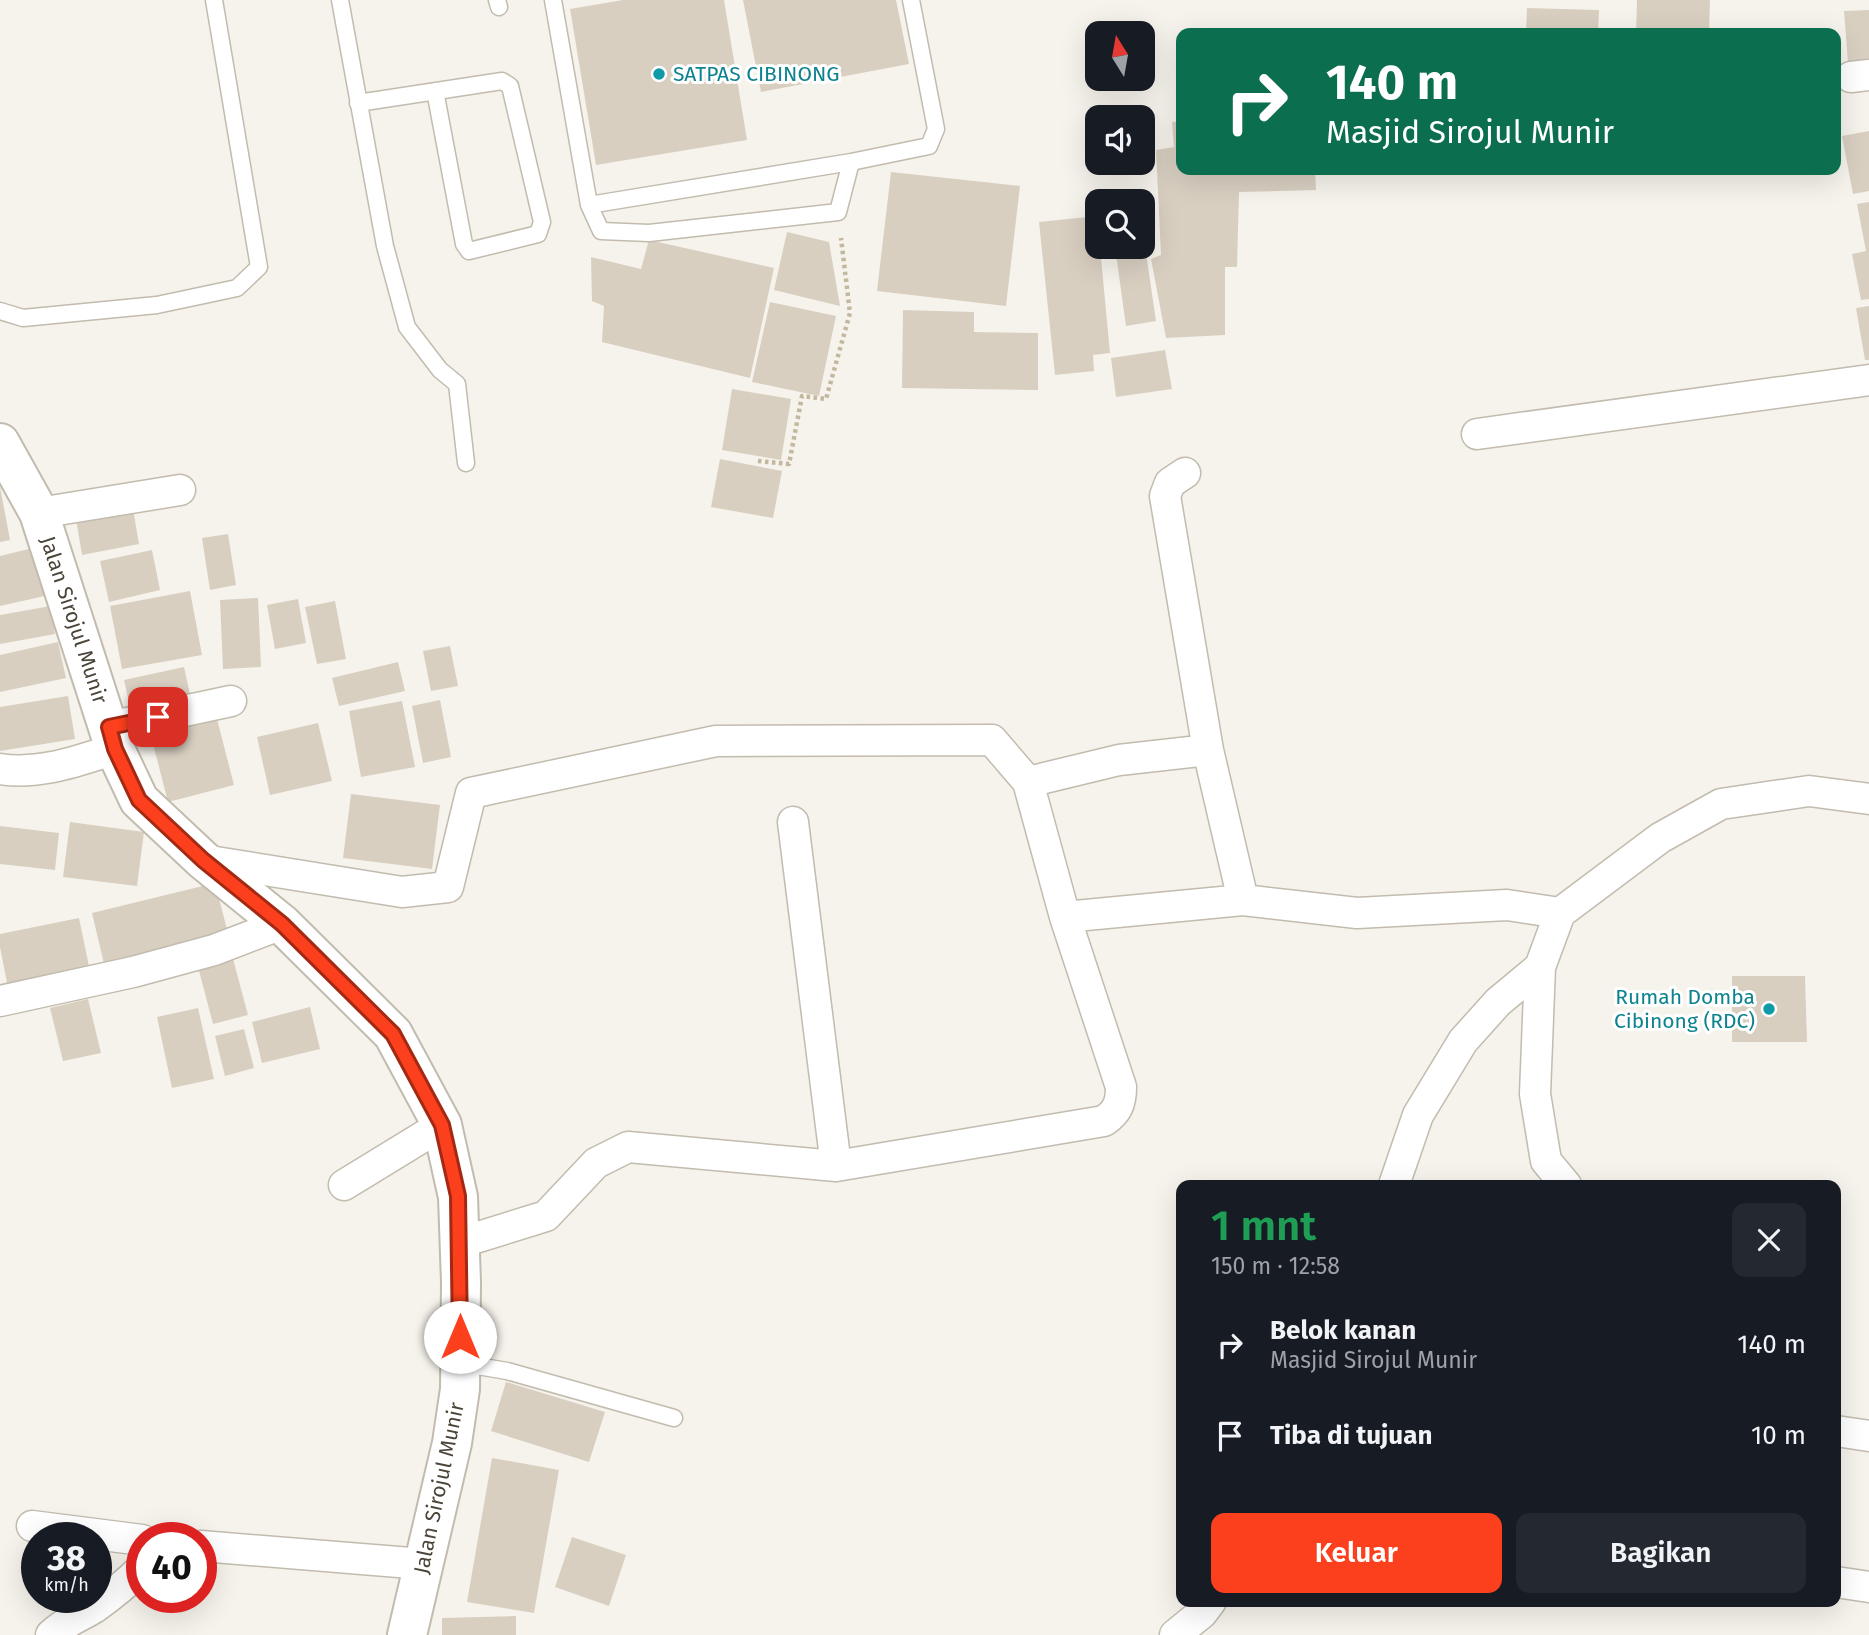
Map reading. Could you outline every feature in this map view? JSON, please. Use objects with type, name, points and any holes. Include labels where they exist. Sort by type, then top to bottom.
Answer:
[{"type":"street","points":[[1478,434],[1869,380]]},
{"type":"street","name":"Jalan Sirojul Munir","points":[[0,443],[39,513],[112,738],[139,800],[203,860],[282,924],[393,1034],[442,1125],[458,1196],[460,1390],[452,1443],[407,1635]]},
{"type":"street","points":[[1185,473],[1170,483],[1165,496],[1208,750],[1243,900]]},
{"type":"street","points":[[39,513],[180,490]]},
{"type":"street","points":[[0,769],[19,772],[57,768],[112,738],[231,701]]},
{"type":"street","points":[[203,860],[402,892],[448,887],[471,793],[716,741],[992,740],[1028,782],[1065,918],[1121,1087],[1119,1107],[1114,1114],[1104,1121],[836,1166],[628,1147],[596,1163],[545,1216],[459,1243]]},
{"type":"street","points":[[1028,782],[1119,760],[1208,750]]},
{"type":"street","points":[[1562,1180],[1546,1161],[1535,1094],[1540,967],[1560,913],[1660,838],[1721,804],[1809,791],[1869,799]]},
{"type":"street","points":[[793,822],[836,1166]]},
{"type":"street","points":[[1065,918],[1243,900],[1357,913],[1507,905],[1560,913]]},
{"type":"street","points":[[2,1000],[133,972],[200,953],[282,924]]},
{"type":"street","points":[[1396,1180],[1418,1115],[1463,1041],[1498,1002],[1540,967]]},
{"type":"street","points":[[344,1185],[442,1125]]},
{"type":"street","points":[[1841,1432],[1869,1436]]},
{"type":"street","points":[[217,1547],[423,1564]]},
{"type":"street","points":[[1841,1583],[1869,1587]]},
{"type":"street","points":[[51,1635],[58,1628],[93,1609],[126,1584]]},
{"type":"street","points":[[1175,1635],[1207,1607]]},
{"type":"lane","points":[[0,311],[23,318],[157,305],[237,288],[258,267],[214,0]]},
{"type":"lane","points":[[340,0],[385,246],[407,327],[440,370],[457,384],[466,463]]},
{"type":"lane","points":[[553,0],[589,205],[601,231],[649,233],[838,212],[851,162]]},
{"type":"lane","points":[[589,205],[851,162],[929,146],[936,129],[911,0]]},
{"type":"lane","points":[[358,103],[435,91],[502,81],[510,86],[542,222],[538,234],[469,251],[466,248],[435,91]]},
{"type":"lane","points":[[460,1363],[507,1371],[674,1418]]},
{"type":"path","points":[[758,461],[789,464],[802,396],[826,399],[850,313],[838,212]]},
{"type":"building","name":"SATPAS CIBINONG","points":[[623,0],[724,0],[747,140],[596,165],[570,9]]},
{"type":"building","points":[[743,0],[896,0],[909,64],[761,92]]},
{"type":"building","points":[[1637,0],[1710,0],[1709,28],[1636,28]]},
{"type":"building","points":[[1527,8],[1599,10],[1598,28],[1526,28]]},
{"type":"building","points":[[1869,10],[1869,61],[1848,63],[1844,11]]},
{"type":"building","points":[[1172,122],[1176,122],[1176,175],[1315,175],[1316,190],[1239,192],[1237,267],[1225,267],[1225,335],[1166,338],[1151,259],[1161,255],[1156,150],[1174,147]]},
{"type":"building","points":[[1869,131],[1869,191],[1853,194],[1842,136]]},
{"type":"building","points":[[891,172],[1020,186],[1006,306],[877,291]]},
{"type":"building","points":[[1869,202],[1869,299],[1861,300],[1852,254],[1866,251],[1857,204]]},
{"type":"building","points":[[1085,217],[1085,259],[1101,259],[1110,353],[1093,355],[1094,371],[1055,375],[1039,222]]},
{"type":"building","points":[[787,232],[829,242],[840,306],[774,290]]},
{"type":"building","points":[[649,240],[774,268],[750,378],[602,342],[604,306],[592,301],[591,257],[641,269]]},
{"type":"building","points":[[1117,259],[1147,259],[1156,321],[1126,326]]},
{"type":"building","points":[[770,302],[836,316],[819,396],[752,382]]},
{"type":"building","points":[[1869,306],[1869,360],[1865,360],[1856,308]]},
{"type":"building","points":[[903,310],[974,312],[974,332],[1038,333],[1038,390],[902,388]]},
{"type":"building","points":[[1165,350],[1172,389],[1116,397],[1111,358]]},
{"type":"building","points":[[732,389],[791,399],[781,460],[722,450]]},
{"type":"building","points":[[720,459],[782,471],[773,518],[711,507]]},
{"type":"building","points":[[0,487],[10,540],[0,542]]},
{"type":"building","points":[[132,503],[139,544],[82,555],[75,513]]},
{"type":"building","points":[[228,534],[236,585],[210,590],[202,538]]},
{"type":"building","points":[[37,547],[49,595],[0,606],[0,556]]},
{"type":"building","points":[[152,550],[160,590],[109,602],[100,561]]},
{"type":"building","points":[[190,591],[202,655],[122,669],[110,606]]},
{"type":"building","points":[[258,598],[261,667],[223,669],[220,600]]},
{"type":"building","points":[[298,599],[306,643],[275,649],[267,605]]},
{"type":"building","points":[[335,601],[346,659],[317,664],[305,607]]},
{"type":"building","points":[[51,606],[55,634],[0,644],[0,615]]},
{"type":"building","points":[[58,642],[66,678],[0,692],[0,655]]},
{"type":"building","points":[[450,646],[458,686],[431,691],[423,651]]},
{"type":"building","points":[[398,662],[405,691],[339,706],[332,678]]},
{"type":"building","points":[[184,667],[192,703],[132,715],[124,680]]},
{"type":"building","points":[[68,696],[75,739],[0,751],[0,707]]},
{"type":"building","points":[[440,700],[451,757],[423,763],[412,706]]},
{"type":"building","points":[[402,701],[415,767],[361,777],[349,711]]},
{"type":"building","points":[[217,719],[234,785],[168,802],[151,736]]},
{"type":"building","points":[[318,723],[332,781],[270,795],[257,737]]},
{"type":"building","points":[[351,794],[440,805],[432,869],[343,858]]},
{"type":"building","points":[[70,822],[144,832],[137,886],[63,877]]},
{"type":"building","points":[[0,826],[59,833],[55,870],[0,864]]},
{"type":"building","points":[[215,883],[229,937],[105,968],[92,913]]},
{"type":"building","points":[[79,918],[90,971],[8,988],[0,934]]},
{"type":"building","points":[[232,955],[248,1015],[213,1024],[197,963]]},
{"type":"building","name":"Rumah Domba Cibinong (RDC)","points":[[1732,976],[1805,976],[1807,1042],[1732,1042]]},
{"type":"building","points":[[88,999],[101,1053],[63,1061],[50,1008]]},
{"type":"building","points":[[310,1007],[320,1049],[262,1063],[252,1022]]},
{"type":"building","points":[[198,1008],[214,1079],[172,1088],[157,1017]]},
{"type":"building","points":[[244,1029],[254,1068],[225,1076],[215,1036]]},
{"type":"building","points":[[506,1382],[605,1412],[589,1462],[491,1431]]},
{"type":"building","points":[[492,1458],[559,1470],[534,1613],[467,1602]]},
{"type":"building","points":[[572,1537],[626,1555],[609,1606],[555,1587]]},
{"type":"building","points":[[516,1616],[516,1635],[442,1635],[442,1618]]},
{"type":"place","name":"SATPAS CIBINONG","points":[[659,74]]},
{"type":"place","name":"Rumah Domba Cibinong (RDC)","points":[[1769,1009]]},
{"type":"route","points":[[158,717],[109,727],[115,749],[139,800],[203,860],[282,924],[393,1034],[442,1125],[458,1196],[460,1337]]}]
